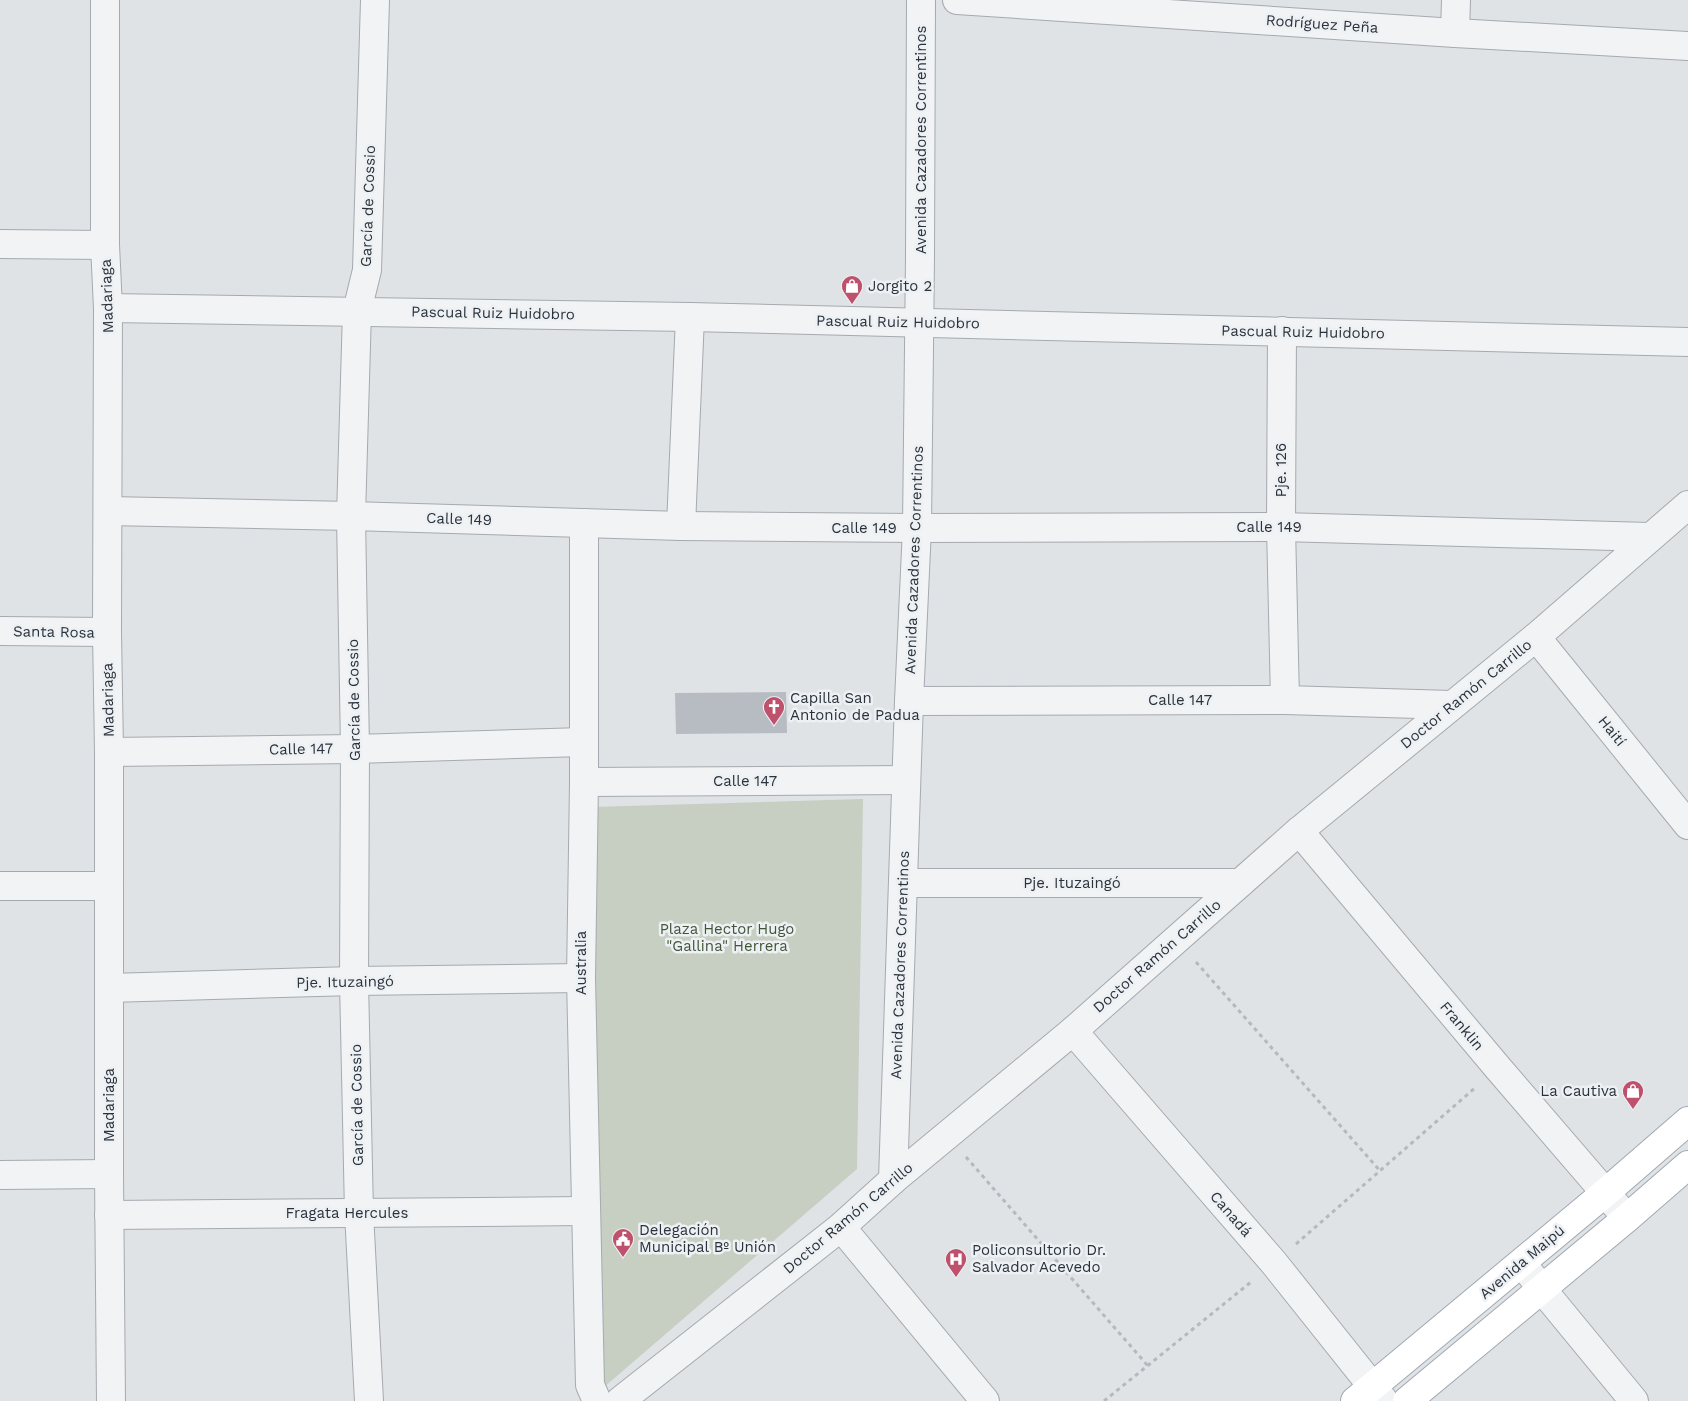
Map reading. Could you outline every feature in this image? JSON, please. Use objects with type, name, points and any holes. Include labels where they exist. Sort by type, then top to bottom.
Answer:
[{"type":"main road","name":"Avenida Maipú","points":[[1371,1396],[1522,1262],[1688,1121]]},
{"type":"main road","points":[[1407,1401],[1688,1165]]},
{"type":"street","name":"Madariaga","points":[[104,0],[105,245],[108,308],[107,632],[111,1401]]},
{"type":"street","name":"García de Cossio","points":[[369,1401],[359,1213],[354,981],[351,516],[357,311],[366,270],[374,0]]},
{"type":"street","name":"Avenida Cazadores Correntinos","points":[[893,1180],[906,780],[917,528],[921,0]]},
{"type":"street","name":"Rodríguez Peña","points":[[957,0],[1455,33],[1688,46]]},
{"type":"street","points":[[1455,33],[1456,0]]},
{"type":"street","points":[[0,244],[105,245]]},
{"type":"street","name":"Pascual Ruiz Huidobro","points":[[108,308],[690,317],[1688,342]]},
{"type":"street","points":[[681,526],[690,317]]},
{"type":"street","name":"Pje. 126","points":[[1282,331],[1281,527],[1285,700]]},
{"type":"street","name":"Doctor Ramón Carrillo","points":[[620,1401],[841,1227],[893,1180],[1073,1030],[1299,831],[1536,637],[1688,505]]},
{"type":"street","name":"Calle 149","points":[[108,511],[681,526],[917,528],[1281,527],[1650,537]]},
{"type":"street","name":"Australia","points":[[584,523],[584,782],[581,978],[590,1385],[597,1401]]},
{"type":"street","name":"Santa Rosa","points":[[0,631],[107,632]]},
{"type":"street","name":"Haití","points":[[1536,637],[1688,824]]},
{"type":"street","name":"Calle 147","points":[[909,701],[1285,700],[1451,705]]},
{"type":"street","name":"Calle 147","points":[[109,752],[354,749],[583,742]]},
{"type":"street","name":"Calle 147","points":[[584,782],[906,780]]},
{"type":"street","name":"Franklin","points":[[1299,831],[1627,1218]]},
{"type":"street","name":"Pje. Ituzaingó","points":[[903,883],[1240,883]]},
{"type":"street","points":[[0,886],[109,886]]},
{"type":"street","name":"Pje. Ituzaingó","points":[[109,988],[354,981],[581,978]]},
{"type":"street","name":"Canadá","points":[[1073,1030],[1274,1263],[1371,1396]]},
{"type":"street","points":[[0,1175],[109,1174]]},
{"type":"street","name":"Fragata Hercules","points":[[109,1215],[585,1211]]},
{"type":"street","points":[[841,1227],[985,1401]]},
{"type":"street","points":[[1522,1262],[1541,1288],[1634,1401]]},
{"type":"path","points":[[1176,940],[1381,1172]]},
{"type":"path","points":[[1104,1401],[1274,1263],[1381,1172],[1498,1068]]},
{"type":"path","points":[[947,1136],[1148,1366]]},
{"type":"green space","name":"Plaza Hector Hugo \"Gallina\" Herrera","points":[[863,799],[857,1169],[603,1388],[597,1377],[592,807]]},
{"type":"building","name":"Capilla San Antonio de Padua","points":[[786,692],[787,733],[676,734],[675,693]]},
{"type":"place","name":"Jorgito 2","points":[[852,305]]},
{"type":"place","name":"Capilla San Antonio de Padua","points":[[774,726]]},
{"type":"place","name":"La Cautiva","points":[[1633,1110]]},
{"type":"place","name":"Delegación Municipal Bº Unión","points":[[623,1258]]},
{"type":"place","name":"Policonsultorio Dr. Salvador Acevedo","points":[[956,1278]]}]
